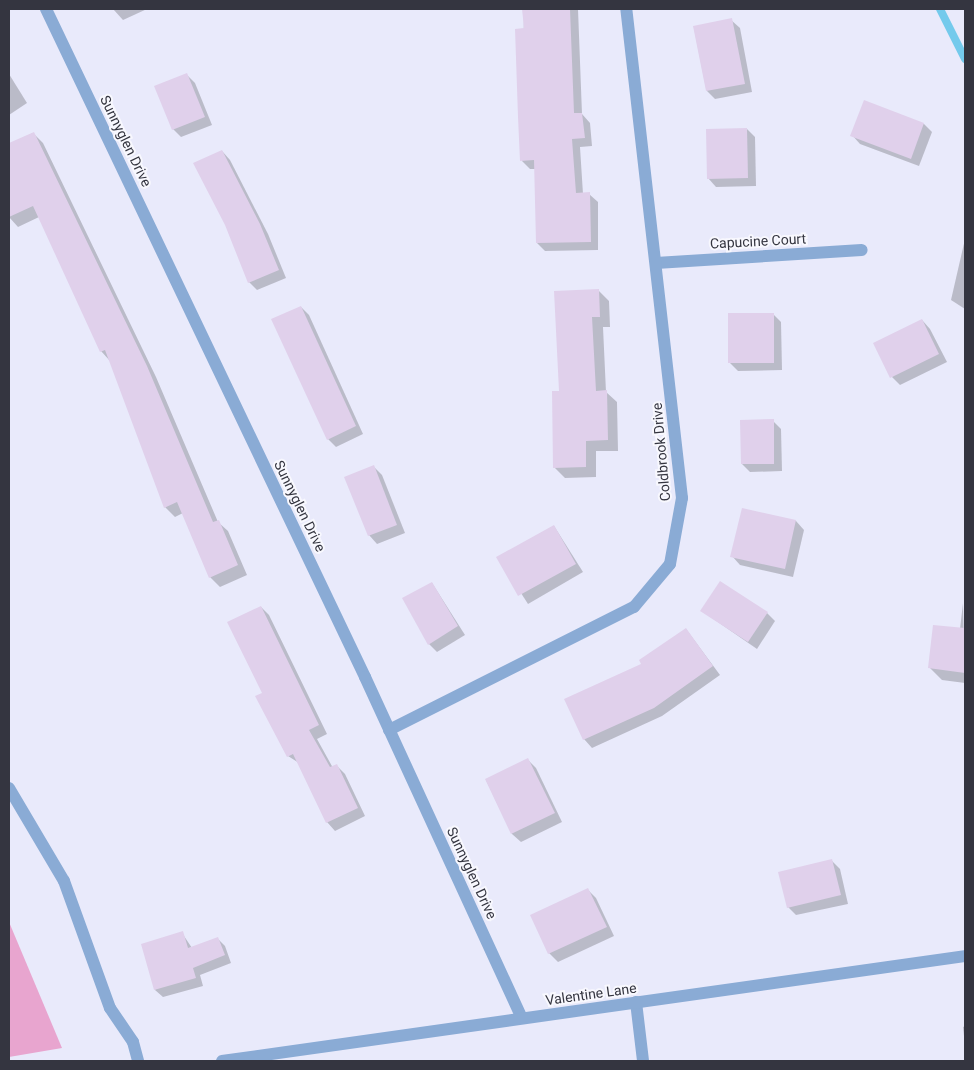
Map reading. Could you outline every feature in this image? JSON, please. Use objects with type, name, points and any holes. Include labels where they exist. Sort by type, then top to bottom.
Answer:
[{"type":"street","name":"Sunnyglen Drive","points":[[46,9],[389,730],[522,1018]]},
{"type":"street","name":"Coldbrook Drive","points":[[389,730],[634,607],[670,564],[682,498],[626,9]]},
{"type":"street","name":"Capucine Court","points":[[656,263],[862,250]]},
{"type":"street","points":[[9,788],[64,881],[110,1008],[133,1042],[138,1061]]},
{"type":"street","name":"Valentine Lane","points":[[222,1061],[271,1058],[522,1018],[965,956]]},
{"type":"street","points":[[636,1002],[643,1061]]},
{"type":"shaded area","points":[[9,922],[62,1048],[9,1057]]},
{"type":"building","points":[[522,9],[570,9],[574,113],[582,113],[585,138],[572,139],[576,193],[590,192],[591,242],[536,243],[534,160],[520,161],[515,29],[524,28]]},
{"type":"building","points":[[732,18],[745,84],[706,91],[693,26]]},
{"type":"building","points":[[187,73],[205,117],[172,130],[154,86]]},
{"type":"building","points":[[864,100],[924,123],[911,159],[850,136]]},
{"type":"building","points":[[747,128],[748,178],[707,179],[706,129]]},
{"type":"building","points":[[34,132],[147,366],[213,522],[219,520],[238,565],[209,578],[177,502],[164,508],[105,350],[100,352],[33,206],[9,217],[9,143]]},
{"type":"building","points":[[222,150],[260,224],[279,270],[248,283],[225,225],[193,163]]},
{"type":"building","points":[[599,289],[600,317],[592,317],[596,391],[607,390],[608,440],[586,441],[586,467],[553,468],[552,391],[559,391],[554,291]]},
{"type":"building","points":[[301,306],[356,426],[327,440],[271,319]]},
{"type":"building","points":[[728,313],[774,313],[774,363],[728,363]]},
{"type":"building","points":[[922,319],[939,354],[890,378],[873,343]]},
{"type":"building","points":[[774,419],[774,464],[741,464],[740,420]]},
{"type":"building","points":[[374,465],[397,525],[368,536],[344,477]]},
{"type":"building","points":[[742,508],[796,520],[785,569],[730,557]]},
{"type":"building","points":[[554,525],[576,564],[518,596],[496,557]]},
{"type":"building","points":[[720,581],[768,612],[748,642],[700,611]]},
{"type":"building","points":[[432,582],[458,626],[428,645],[402,598]]},
{"type":"building","points":[[261,606],[319,725],[309,730],[330,767],[337,764],[358,808],[326,823],[293,754],[287,757],[255,696],[262,693],[227,622]]},
{"type":"building","points":[[933,625],[965,628],[965,673],[928,668]]},
{"type":"building","points":[[686,628],[713,666],[654,708],[583,740],[564,699],[641,664],[639,660]]},
{"type":"building","points":[[528,758],[555,813],[511,834],[485,779]]},
{"type":"building","points":[[832,859],[841,895],[787,908],[778,872]]},
{"type":"building","points":[[588,888],[607,927],[548,954],[530,915]]},
{"type":"building","points":[[183,931],[188,948],[218,937],[225,955],[193,968],[196,978],[154,990],[141,944]]},
{"type":"waterway","points":[[940,9],[965,59]]}]
